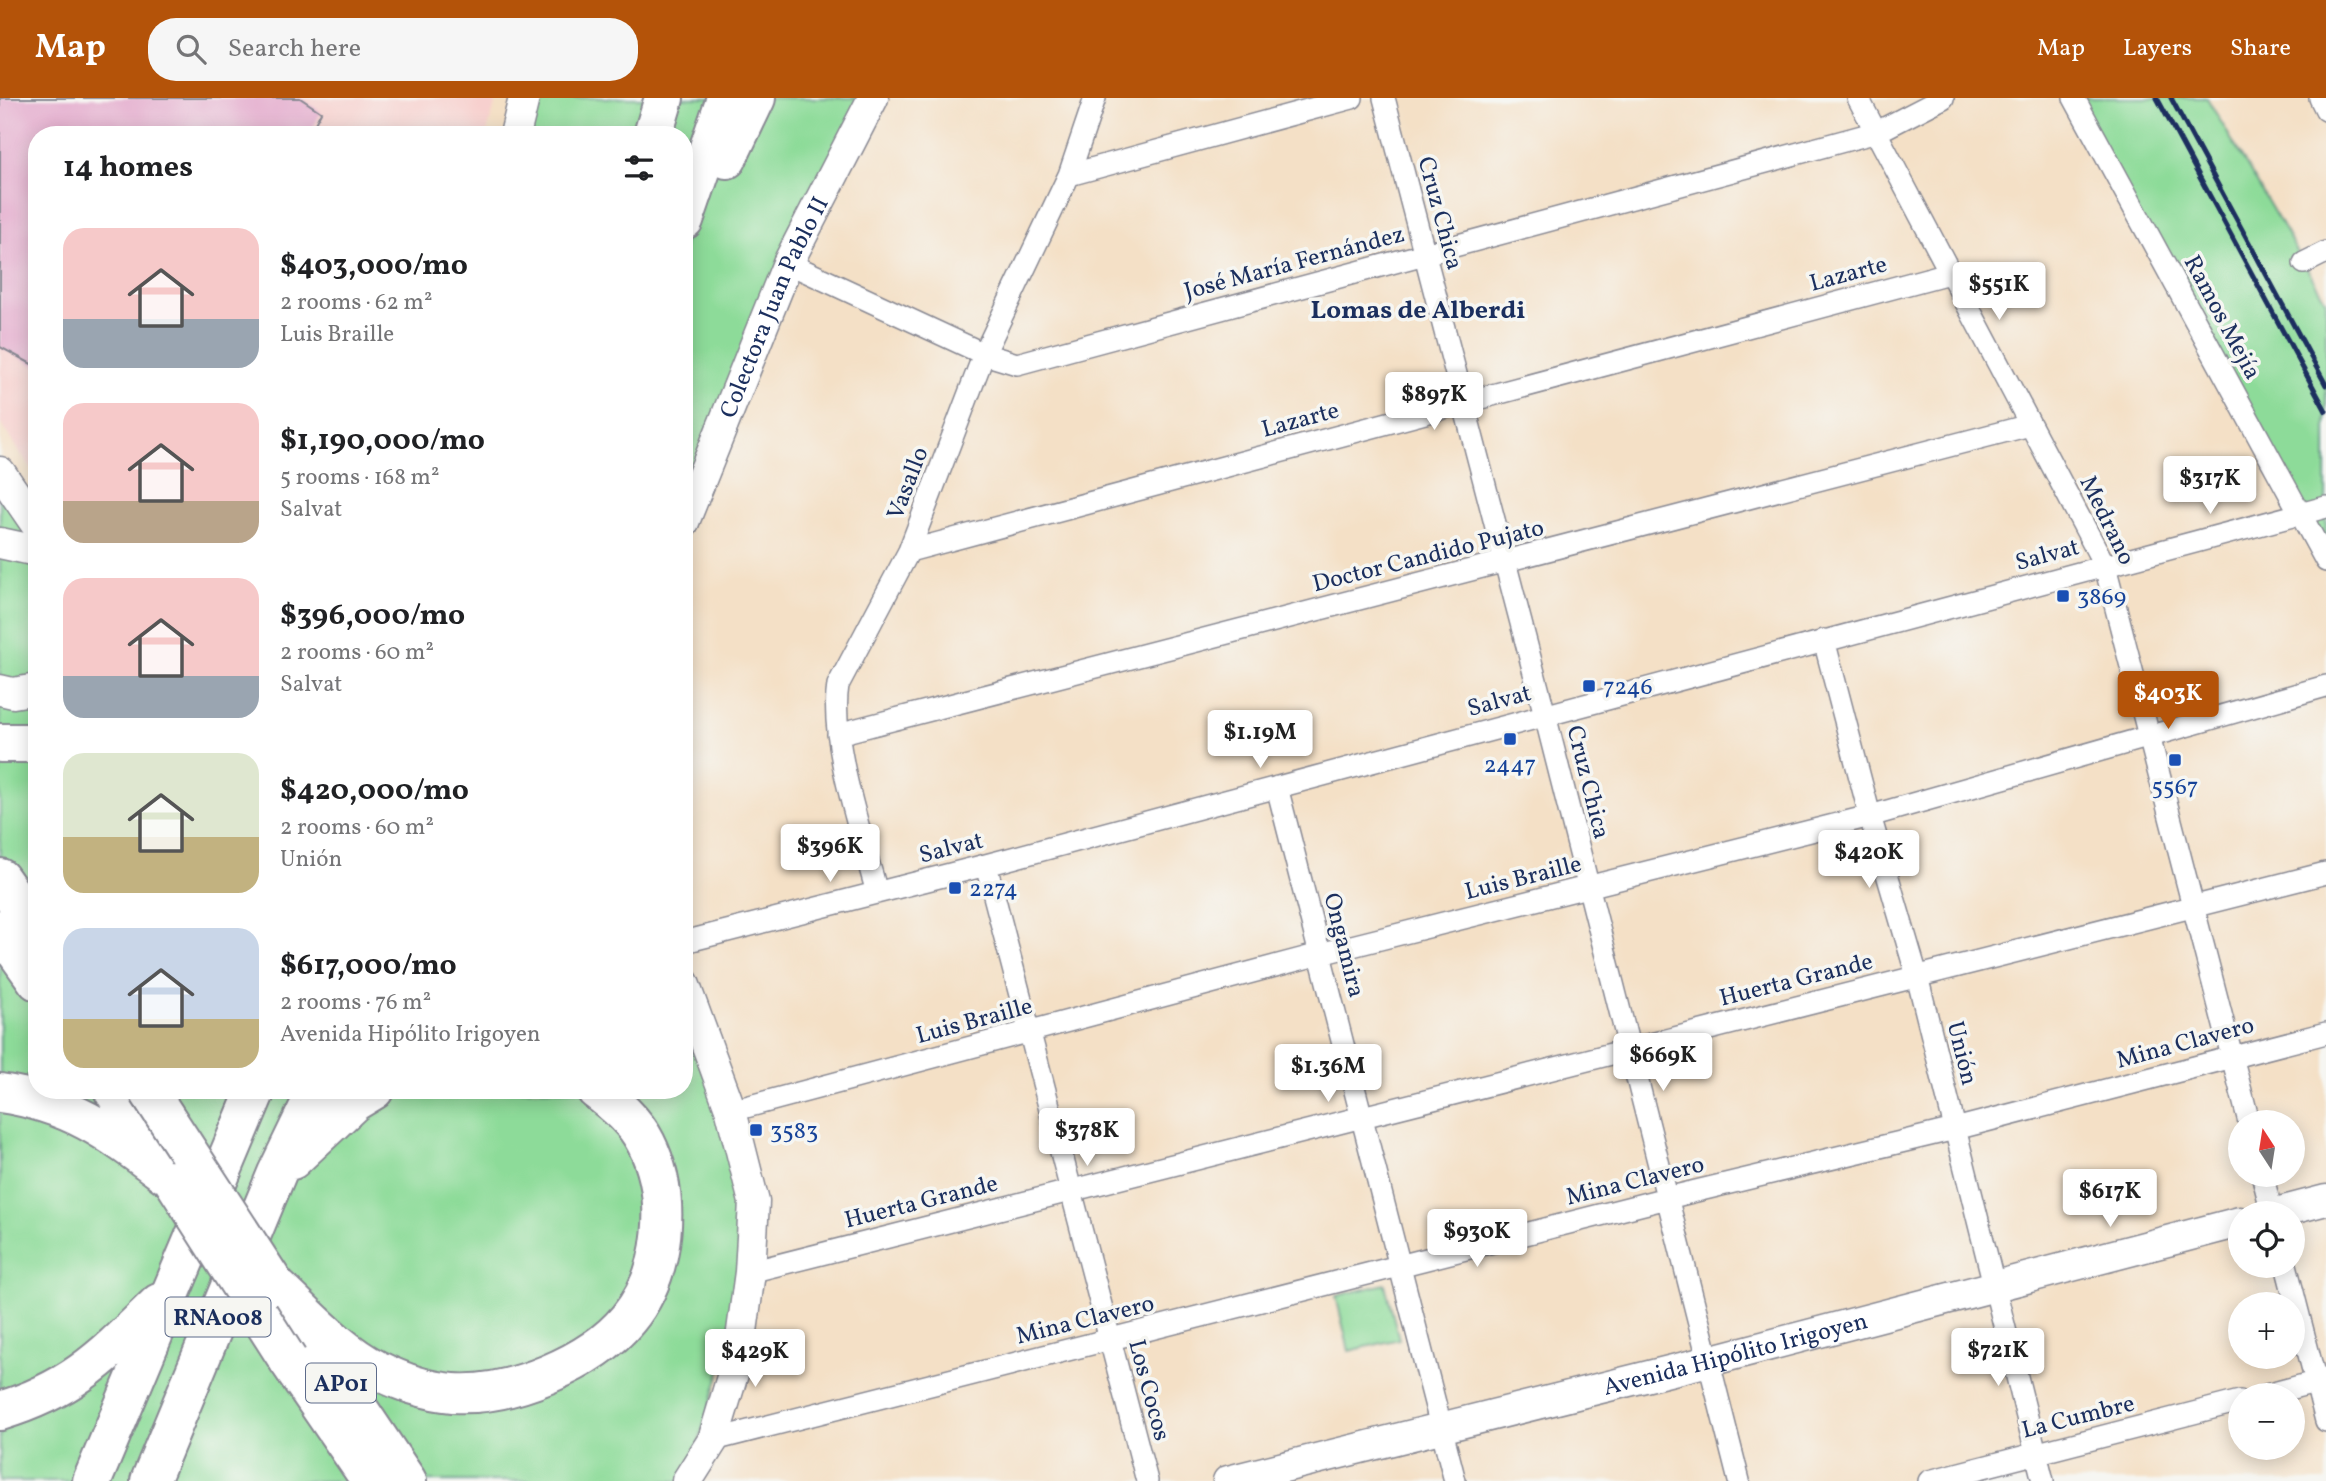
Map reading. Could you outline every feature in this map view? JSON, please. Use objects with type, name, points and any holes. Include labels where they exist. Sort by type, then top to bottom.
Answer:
[{"type":"highway","points":[[656,126],[664,98]]},
{"type":"highway","points":[[693,194],[726,98]]},
{"type":"highway","points":[[693,204],[730,155],[756,98]]},
{"type":"highway","points":[[0,743],[28,743]]},
{"type":"highway","points":[[0,878],[28,917]]},
{"type":"highway","points":[[0,929],[28,968]]},
{"type":"highway","points":[[0,1093],[28,1097]]},
{"type":"highway","points":[[39,1099],[87,1119],[173,1180]]},
{"type":"highway","name":"AP01","points":[[119,1099],[288,1360],[371,1481]]},
{"type":"highway","name":"AP01","points":[[154,1099],[407,1481]]},
{"type":"highway","name":"RNA008","points":[[92,1481],[252,1099]]},
{"type":"highway","name":"RNA008","points":[[155,1474],[277,1173],[313,1099]]},
{"type":"highway","points":[[277,1173],[359,1099]]},
{"type":"highway","points":[[275,1285],[332,1338],[376,1369],[414,1384],[453,1393],[488,1391],[532,1380],[569,1365],[602,1345],[629,1319],[649,1283],[659,1250],[663,1216],[659,1183],[646,1143],[622,1109],[608,1099]]},
{"type":"highway","points":[[0,1410],[32,1401],[69,1384],[110,1350],[171,1292]]},
{"type":"highway","points":[[333,1427],[355,1481]]},
{"type":"main road","points":[[517,126],[524,98]]},
{"type":"main road","name":"Colectora Juan Pablo II","points":[[693,500],[788,263],[873,98]]},
{"type":"main road","points":[[0,472],[28,513]]},
{"type":"main road","points":[[0,543],[28,549]]},
{"type":"main road","points":[[0,690],[13,693],[28,690]]},
{"type":"main road","points":[[687,1481],[713,1440],[739,1354],[750,1272],[754,1202],[731,1111],[693,1008]]},
{"type":"main road","points":[[2305,1205],[2326,1200]]},
{"type":"main road","name":"Avenida Hipólito Irigoyen","points":[[1228,1481],[1709,1361],[2228,1225]]},
{"type":"street","name":"Vasallo","points":[[877,894],[838,734],[835,705],[838,685],[909,551],[985,354],[1069,175],[1096,98]]},
{"type":"street","points":[[1069,175],[1352,98]]},
{"type":"street","name":"Cruz Chica","points":[[1384,98],[1545,715],[1739,1481]]},
{"type":"street","name":"Medrano","points":[[1858,98],[2105,566],[2246,1110]]},
{"type":"street","name":"José María Fernández","points":[[788,263],[985,354],[1017,364],[1877,132],[1943,98]]},
{"type":"street","name":"Ramos Mejía","points":[[2074,98],[2326,561]]},
{"type":"street","points":[[2320,98],[2326,110]]},
{"type":"street","points":[[2304,263],[2326,251]]},
{"type":"street","name":"Lazarte","points":[[909,551],[1949,273]]},
{"type":"street","name":"Doctor Candido Pujato","points":[[838,734],[2030,425]]},
{"type":"street","name":"Salvat","points":[[693,940],[1278,788],[2326,507]]},
{"type":"street","name":"Unión","points":[[1824,640],[1870,816],[1917,976],[2043,1481]]},
{"type":"street","name":"Luis Braille","points":[[731,1111],[1320,954],[1870,816],[2326,685]]},
{"type":"street","name":"Ongamira","points":[[1278,788],[1455,1481]]},
{"type":"street","name":"Los Cocos","points":[[986,865],[1147,1481]]},
{"type":"street","name":"Huerta Grande","points":[[750,1272],[2326,873]]},
{"type":"street","name":"Mina Clavero","points":[[713,1440],[1667,1198],[1955,1129],[2326,1033]]},
{"type":"street","points":[[2290,1278],[2321,1381],[2326,1421]]},
{"type":"street","name":"La Cumbre","points":[[1929,1481],[2228,1404]]},
{"type":"shaded area","points":[[0,98],[497,98],[489,126],[28,126],[28,464],[0,423]]},
{"type":"green space","points":[[524,98],[873,98],[693,502],[693,126],[517,126]]},
{"type":"green space","points":[[2074,98],[2207,98],[2326,301],[2326,561]]},
{"type":"green space","points":[[0,472],[28,513],[28,1099],[693,1099],[693,1008],[731,1111],[750,1272],[687,1481],[0,1481]]},
{"type":"green space","points":[[1385,1284],[1399,1339],[1349,1351],[1336,1296]]},
{"type":"building","points":[[0,98],[300,98],[321,112],[314,126],[28,126],[28,362],[0,347]]},
{"type":"railway","points":[[2157,98],[2326,411]]},
{"type":"railway","points":[[2171,98],[2326,385]]},
{"type":"place","name":"3869","points":[[2063,596]]},
{"type":"place","name":"7246","points":[[1589,686]]},
{"type":"place","name":"2447","points":[[1510,739]]},
{"type":"place","name":"5567","points":[[2175,760]]},
{"type":"place","name":"2274","points":[[955,888]]},
{"type":"place","name":"3583","points":[[756,1130]]},
{"type":"district","name":"Lomas de Alberdi","points":[[1418,309]]}]
